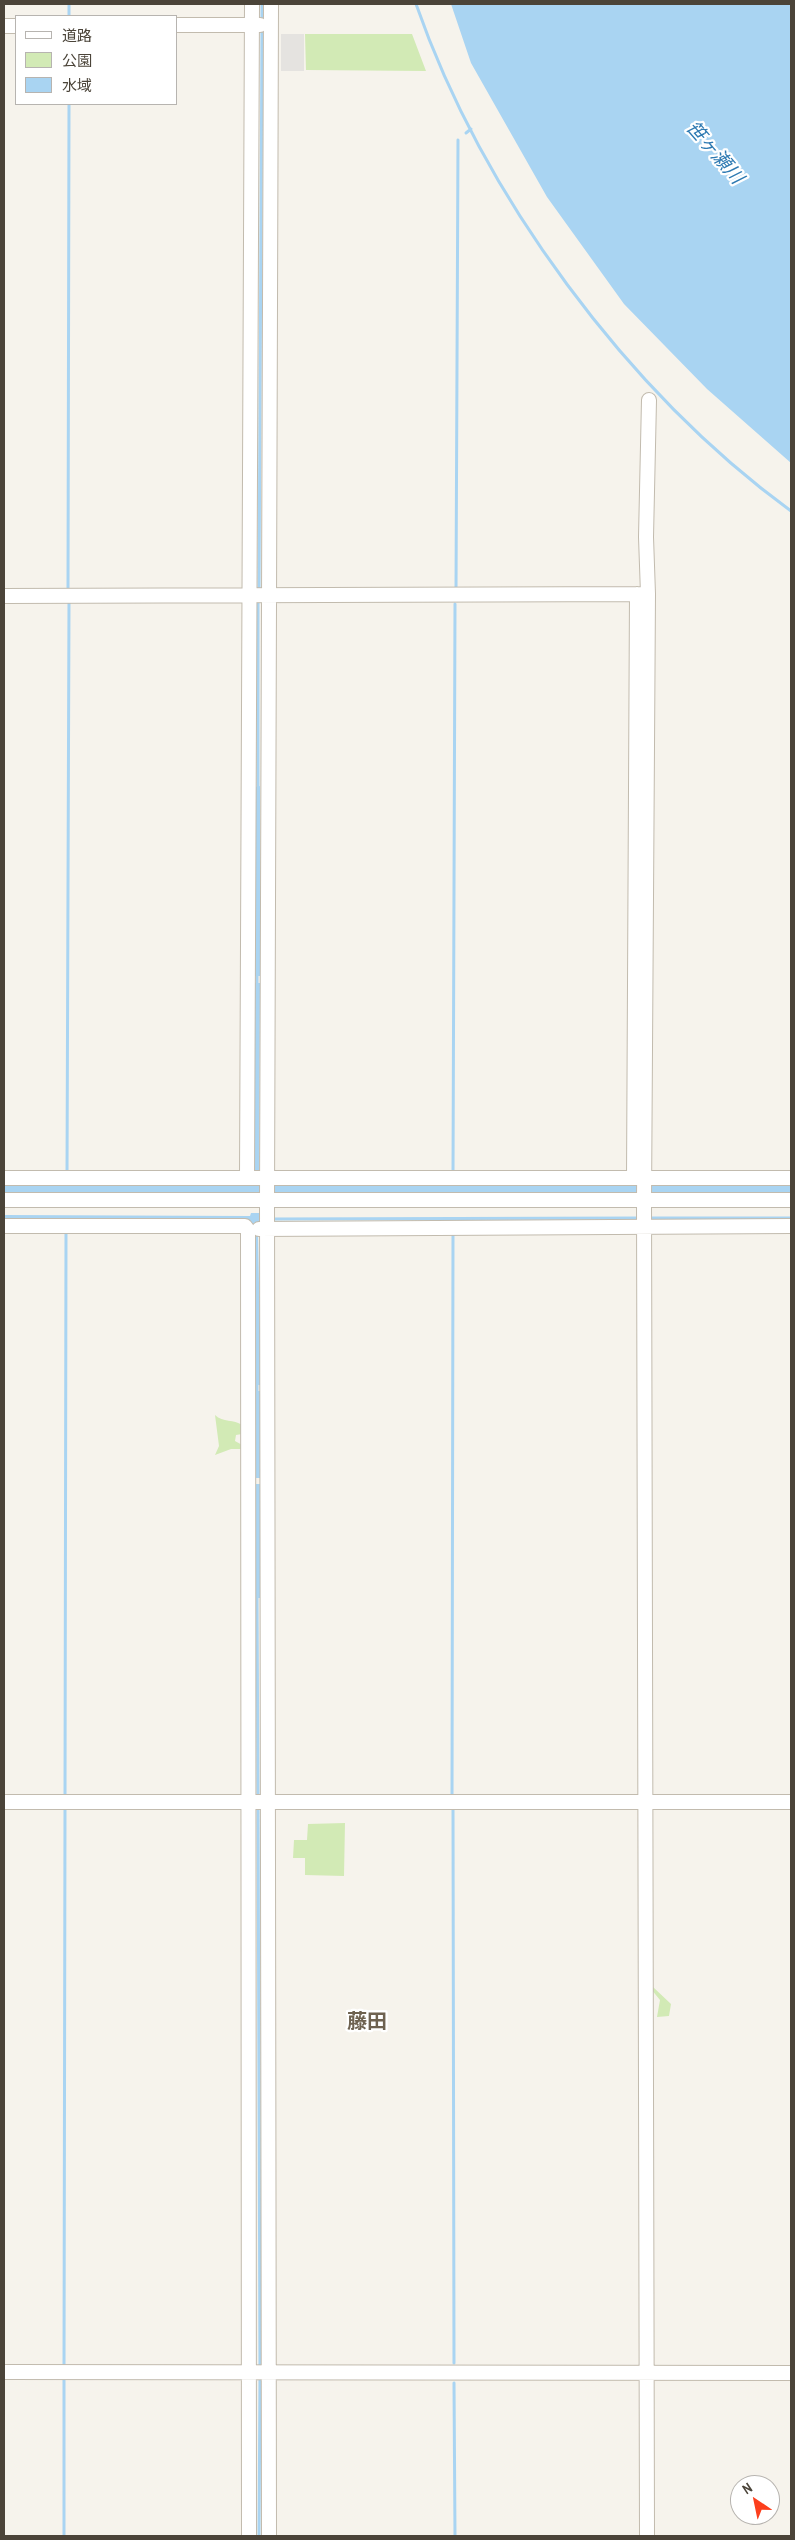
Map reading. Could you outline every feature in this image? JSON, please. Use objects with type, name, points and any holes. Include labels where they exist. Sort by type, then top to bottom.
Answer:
[{"type":"street","points":[[252,4],[262,25],[257,980],[261,1203],[258,1802],[259,2528]]},
{"type":"street","points":[[259,2528],[258,1802],[261,1203],[257,980],[262,25],[271,4]]},
{"type":"street","points":[[178,26],[262,25]]},
{"type":"street","points":[[647,2536],[644,2373],[640,893],[642,594],[646,537],[649,400]]},
{"type":"street","points":[[4,596],[642,594]]},
{"type":"street","points":[[4,1178],[261,1203],[453,1228],[642,1205],[791,1178]]},
{"type":"street","points":[[4,1200],[642,1205],[791,1200]]},
{"type":"street","points":[[261,1203],[642,1205],[791,1226]]},
{"type":"street","points":[[4,1226],[245,1226],[261,1203]]},
{"type":"street","points":[[4,1802],[791,1802]]},
{"type":"street","points":[[4,2372],[791,2372]]},
{"type":"green space","points":[[305,34],[412,34],[426,71],[306,70]]},
{"type":"green space","points":[[215,1415],[221,1419],[242,1425],[242,1434],[236,1435],[235,1441],[244,1446],[244,1449],[231,1449],[215,1455],[219,1446]]},
{"type":"green space","points":[[345,1823],[344,1876],[305,1875],[305,1858],[293,1858],[294,1840],[307,1840],[308,1824]]},
{"type":"green space","points":[[650,1977],[653,1987],[671,2004],[669,2016],[657,2017],[660,2000],[651,1989]]},
{"type":"shaded area","points":[[281,34],[304,34],[304,71],[281,71]]},
{"type":"water","name":"笹ヶ瀬川","points":[[451,4],[791,4],[791,463],[707,389],[624,304],[547,197],[471,63]]},
{"type":"water","points":[[260,786],[260,976],[254,976],[256,787]]},
{"type":"water","points":[[254,983],[260,983],[259,1172],[254,1172]]},
{"type":"water","points":[[4,1182],[259,1185],[260,1190],[258,1192],[4,1192]]},
{"type":"water","points":[[251,1213],[260,1213],[259,1226],[4,1220],[4,1215],[250,1216]]},
{"type":"water","points":[[253,1233],[258,1233],[261,1385],[256,1385]]},
{"type":"water","points":[[256,1391],[262,1391],[261,1478],[256,1478]]},
{"type":"water","points":[[256,1484],[261,1484],[261,1598],[256,1598]]},
{"type":"waterway","points":[[69,4],[69,15]]},
{"type":"waterway","points":[[262,4],[262,22]]},
{"type":"waterway","points":[[416,4],[445,76],[480,147],[521,217],[567,284],[618,348],[673,408],[731,463],[791,511]]},
{"type":"waterway","points":[[259,592],[262,29]]},
{"type":"waterway","points":[[68,589],[69,105]]},
{"type":"waterway","points":[[466,133],[471,129]]},
{"type":"waterway","points":[[456,590],[458,140]]},
{"type":"waterway","points":[[258,599],[258,790]]},
{"type":"waterway","points":[[67,1174],[69,601]]},
{"type":"waterway","points":[[453,1173],[455,604]]},
{"type":"waterway","points":[[257,973],[257,987]]},
{"type":"waterway","points":[[260,1188],[791,1188]]},
{"type":"waterway","points":[[272,1219],[641,1218]]},
{"type":"waterway","points":[[647,1218],[791,1218]]},
{"type":"waterway","points":[[65,1798],[66,1231]]},
{"type":"waterway","points":[[452,1798],[453,1231]]},
{"type":"waterway","points":[[257,1382],[257,1396]]},
{"type":"waterway","points":[[257,1594],[258,1798]]},
{"type":"waterway","points":[[64,2368],[65,1807]]},
{"type":"waterway","points":[[258,1807],[260,2368]]},
{"type":"waterway","points":[[453,1807],[454,2363]]},
{"type":"waterway","points":[[259,2536],[260,2377]]},
{"type":"waterway","points":[[64,2379],[64,2536]]},
{"type":"waterway","points":[[454,2383],[455,2536]]},
{"type":"district","name":"藤田","points":[[367,2023]]}]
